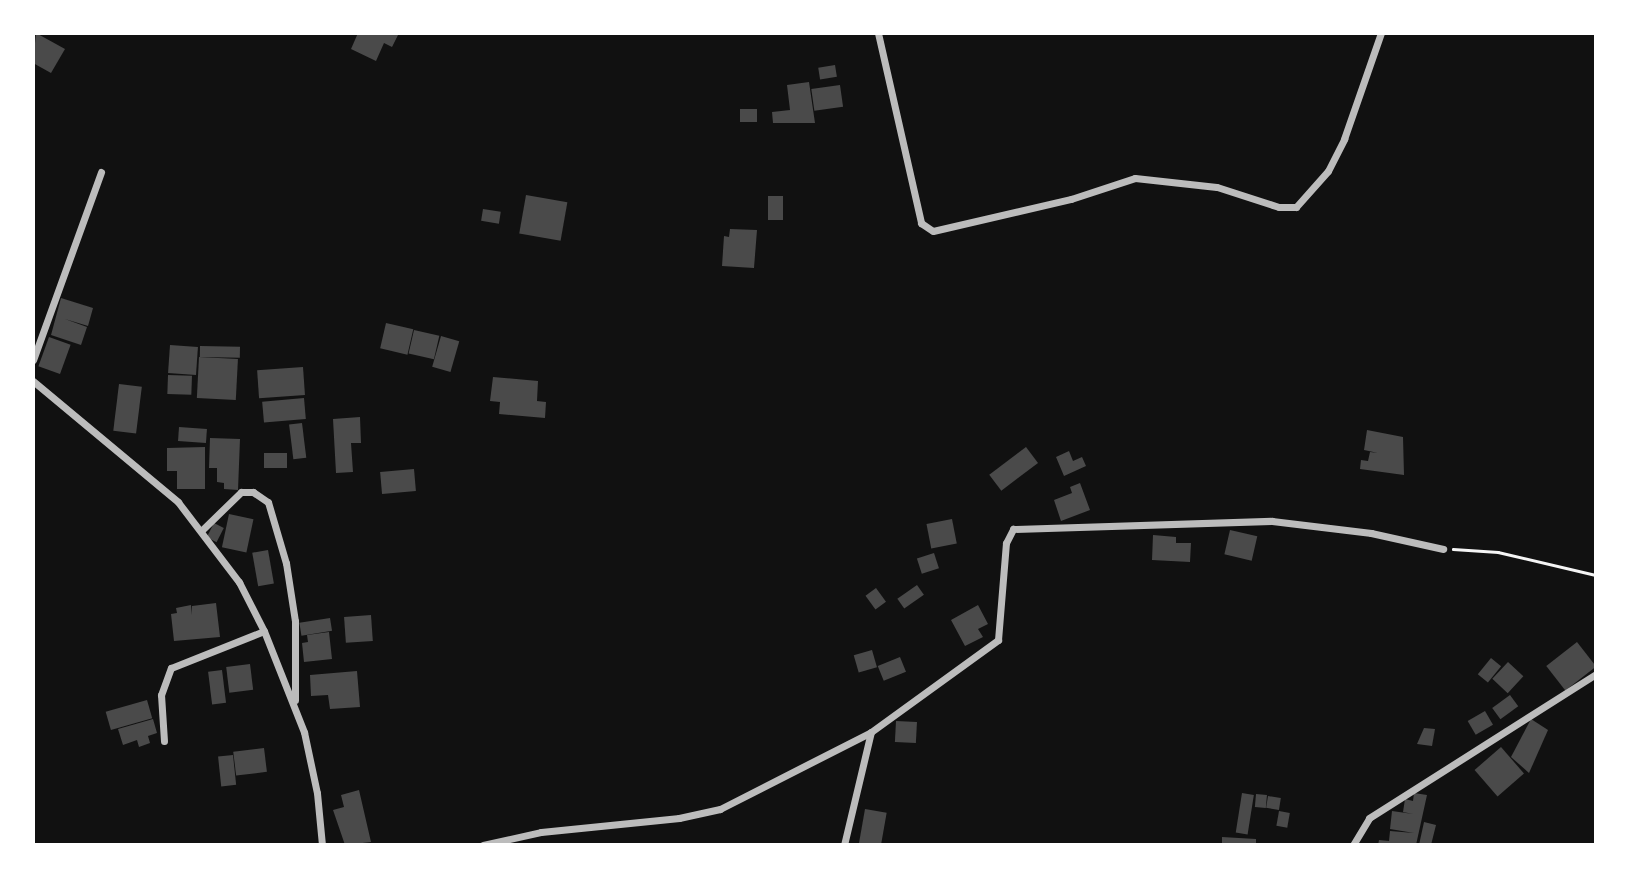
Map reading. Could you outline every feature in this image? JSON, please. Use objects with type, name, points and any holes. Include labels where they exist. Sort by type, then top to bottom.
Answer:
[{"type":"street","points":[[878,33],[921,223],[933,231],[1072,199],[1135,178],[1217,187],[1279,207],[1296,206],[1328,171],[1344,139],[1381,33]]},
{"type":"street","points":[[33,360],[101,172]]},
{"type":"street","points":[[33,381],[178,502],[239,582],[264,631],[295,704],[310,756],[322,845]]},
{"type":"street","points":[[201,531],[241,492],[253,492],[268,502],[286,563],[295,621],[295,704]]},
{"type":"street","points":[[483,845],[541,832],[679,818],[720,809],[871,732],[998,640],[1006,543],[1013,529],[1272,521],[1371,533],[1443,549]]},
{"type":"street","points":[[164,741],[162,695],[171,668],[264,631]]},
{"type":"street","points":[[1353,845],[1369,818],[1596,674]]},
{"type":"street","points":[[844,845],[871,732]]},
{"type":"path","points":[[1443,549],[1498,552],[1596,575]]},
{"type":"building","points":[[36,33],[65,49],[51,73],[33,63]]},
{"type":"building","points":[[358,33],[399,33],[392,47],[384,43],[376,61],[351,49]]},
{"type":"building","points":[[835,65],[837,77],[820,80],[818,68]]},
{"type":"building","points":[[809,82],[815,123],[773,123],[772,112],[790,110],[787,85]]},
{"type":"building","points":[[840,85],[843,107],[814,111],[811,89]]},
{"type":"building","points":[[740,109],[757,109],[757,122],[740,122]]},
{"type":"building","points":[[526,195],[567,202],[561,241],[519,233]]},
{"type":"building","points":[[768,196],[783,196],[783,220],[768,220]]},
{"type":"building","points":[[483,209],[501,212],[499,224],[481,221]]},
{"type":"building","points":[[730,229],[757,230],[754,268],[722,266],[724,236],[729,237]]},
{"type":"building","points":[[61,298],[93,308],[88,326],[65,319],[87,327],[81,345],[51,335]]},
{"type":"building","points":[[386,323],[413,329],[407,355],[380,348]]},
{"type":"building","points":[[414,330],[439,336],[434,359],[409,353]]},
{"type":"building","points":[[441,336],[459,341],[450,372],[432,367]]},
{"type":"building","points":[[49,337],[71,345],[60,374],[38,366]]},
{"type":"building","points":[[170,345],[198,347],[196,375],[168,373]]},
{"type":"building","points":[[200,346],[240,347],[240,358],[200,357]]},
{"type":"building","points":[[199,357],[238,359],[236,400],[197,398]]},
{"type":"building","points":[[303,367],[305,395],[259,398],[257,370]]},
{"type":"building","points":[[168,375],[192,376],[191,395],[167,394]]},
{"type":"building","points":[[493,377],[538,381],[537,401],[546,402],[545,418],[499,414],[500,402],[490,401]]},
{"type":"building","points":[[119,384],[142,387],[136,433],[113,431]]},
{"type":"building","points":[[304,398],[306,419],[264,423],[262,402]]},
{"type":"building","points":[[360,417],[361,443],[351,443],[353,472],[336,473],[333,419]]},
{"type":"building","points":[[302,423],[306,458],[293,459],[289,425]]},
{"type":"building","points":[[179,427],[207,429],[206,443],[178,441]]},
{"type":"building","points":[[1367,430],[1403,437],[1404,475],[1360,469],[1361,460],[1368,461],[1370,452],[1378,453],[1364,450]]},
{"type":"building","points":[[210,438],[240,439],[238,490],[224,489],[224,483],[217,482],[217,468],[209,468]]},
{"type":"building","points":[[205,447],[205,489],[177,489],[177,471],[167,471],[167,448]]},
{"type":"building","points":[[1026,447],[1038,463],[1001,491],[989,475]]},
{"type":"building","points":[[1069,451],[1073,461],[1082,457],[1086,466],[1064,476],[1056,457]]},
{"type":"building","points":[[264,453],[287,453],[287,468],[264,468]]},
{"type":"building","points":[[414,469],[416,491],[382,494],[380,472]]},
{"type":"building","points":[[1080,483],[1090,510],[1061,521],[1054,500],[1072,493],[1070,487]]},
{"type":"building","points":[[229,514],[253,519],[246,552],[222,547]]},
{"type":"building","points":[[952,519],[957,544],[931,549],[926,524]]},
{"type":"building","points":[[214,523],[224,528],[217,542],[207,537]]},
{"type":"building","points":[[1230,530],[1257,536],[1252,561],[1224,554]]},
{"type":"building","points":[[1153,535],[1176,537],[1176,543],[1191,543],[1190,562],[1152,560]]},
{"type":"building","points":[[268,550],[274,583],[258,586],[252,553]]},
{"type":"building","points":[[934,553],[939,568],[922,574],[917,559]]},
{"type":"building","points":[[917,585],[924,595],[904,609],[897,599]]},
{"type":"building","points":[[876,588],[886,602],[875,609],[865,596]]},
{"type":"building","points":[[216,603],[220,637],[174,641],[171,614],[177,613],[176,608],[191,605],[192,615],[192,606]]},
{"type":"building","points":[[978,605],[988,624],[978,629],[983,637],[965,646],[951,620]]},
{"type":"building","points":[[371,615],[373,641],[346,643],[344,617]]},
{"type":"building","points":[[330,618],[332,631],[301,636],[299,623]]},
{"type":"building","points":[[329,632],[332,659],[304,662],[302,643],[308,642],[307,635]]},
{"type":"building","points":[[1577,642],[1596,666],[1565,690],[1546,666]]},
{"type":"building","points":[[872,650],[877,667],[859,673],[854,655]]},
{"type":"building","points":[[900,657],[906,672],[884,681],[878,666]]},
{"type":"building","points":[[1491,658],[1501,666],[1488,683],[1478,674]]},
{"type":"building","points":[[1508,662],[1523,676],[1508,693],[1492,679]]},
{"type":"building","points":[[250,664],[253,690],[229,693],[226,667]]},
{"type":"building","points":[[222,670],[226,703],[212,704],[208,672]]},
{"type":"building","points":[[357,671],[360,707],[330,709],[328,695],[311,696],[310,675]]},
{"type":"building","points":[[1510,695],[1518,706],[1500,719],[1492,708]]},
{"type":"building","points":[[147,700],[152,718],[111,730],[106,712]]},
{"type":"building","points":[[1485,711],[1493,725],[1476,735],[1468,721]]},
{"type":"building","points":[[153,719],[157,733],[148,736],[150,743],[139,747],[137,740],[123,745],[118,729]]},
{"type":"building","points":[[1531,719],[1548,730],[1529,773],[1511,757]]},
{"type":"building","points":[[896,721],[917,722],[916,743],[895,742]]},
{"type":"building","points":[[1424,728],[1435,729],[1432,746],[1417,744]]},
{"type":"building","points":[[1501,747],[1524,773],[1498,796],[1475,770]]},
{"type":"building","points":[[264,748],[267,772],[236,776],[233,752]]},
{"type":"building","points":[[233,755],[236,785],[221,786],[218,757]]},
{"type":"building","points":[[359,790],[371,842],[345,845],[333,810],[344,807],[341,795]]},
{"type":"building","points":[[1242,793],[1254,795],[1248,834],[1236,833]]},
{"type":"building","points":[[1414,793],[1427,795],[1416,845],[1378,845],[1379,840],[1389,841],[1390,831],[1414,833],[1390,829],[1392,811],[1413,814],[1403,812],[1405,799],[1413,801]]},
{"type":"building","points":[[1256,794],[1267,795],[1266,808],[1255,807]]},
{"type":"building","points":[[1268,796],[1281,798],[1279,810],[1266,808]]},
{"type":"building","points":[[865,809],[887,813],[881,845],[859,844]]},
{"type":"building","points":[[1279,811],[1290,813],[1287,828],[1276,826]]},
{"type":"building","points":[[1424,822],[1436,825],[1431,845],[1419,845]]},
{"type":"building","points":[[1222,837],[1256,839],[1256,845],[1222,845]]}]
